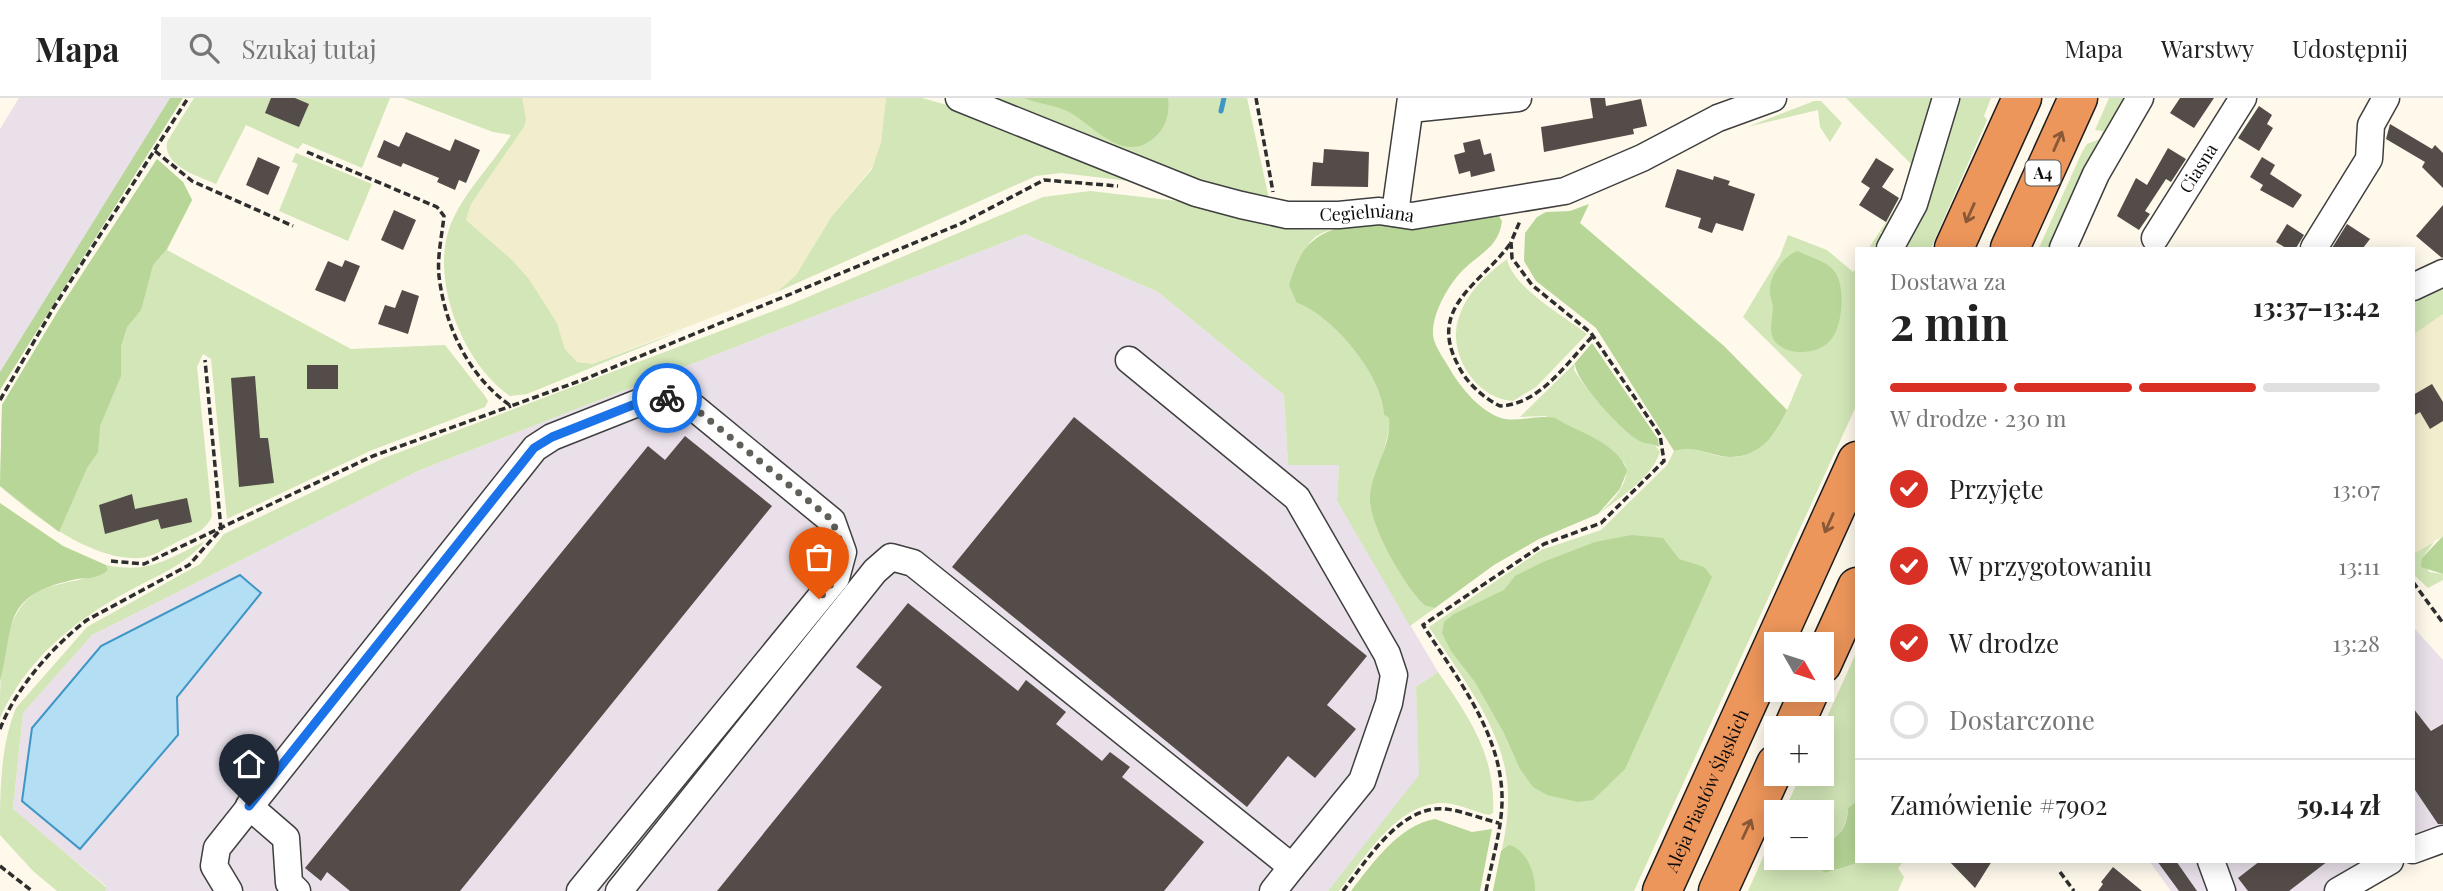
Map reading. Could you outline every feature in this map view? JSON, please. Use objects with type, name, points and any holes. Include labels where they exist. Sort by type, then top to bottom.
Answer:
[{"type":"highway","points":[[1954,247],[2022,98]]},
{"type":"highway","name":"A4","points":[[2010,247],[2078,98]]},
{"type":"highway","name":"Aleja Piastów Śląskich","points":[[1662,891],[1855,465]]},
{"type":"highway","points":[[1834,638],[1855,591]]},
{"type":"highway","points":[[1718,891],[1766,786]]},
{"type":"street","name":"Cegielniana","points":[[959,98],[1196,193],[1277,213],[1412,216],[1566,191],[1642,158],[1723,106],[1773,98]]},
{"type":"street","points":[[1395,214],[1410,104],[1518,98]]},
{"type":"street","points":[[1891,247],[1914,204],[1946,98]]},
{"type":"street","points":[[2063,247],[2096,174],[2140,98]]},
{"type":"street","name":"Ciasna","points":[[2155,238],[2243,98]]},
{"type":"street","points":[[2315,247],[2369,159],[2371,125],[2386,98]]},
{"type":"street","points":[[2415,286],[2443,273]]},
{"type":"street","points":[[1129,360],[1297,498],[1387,654],[1394,675],[1389,703],[1363,781],[1273,891]]},
{"type":"street","points":[[229,891],[214,866],[217,848],[534,448],[552,437],[658,395],[692,406],[832,520],[844,552],[836,578],[580,891]]},
{"type":"street","points":[[619,891],[875,571],[891,557],[913,563],[1292,867]]},
{"type":"street","points":[[249,806],[286,838],[289,883],[297,891]]},
{"type":"street","points":[[2415,849],[2443,839]]},
{"type":"street","points":[[2212,863],[2222,891]]},
{"type":"street","points":[[2338,891],[2387,863]]},
{"type":"path","points":[[0,400],[54,307],[188,98]]},
{"type":"path","points":[[1256,98],[1277,213]]},
{"type":"path","points":[[155,152],[192,181],[293,226]]},
{"type":"path","points":[[307,152],[437,208],[444,216],[439,275],[456,343],[491,392],[511,406]]},
{"type":"path","points":[[111,561],[144,564],[373,456],[584,379],[960,224],[1044,180],[1127,187]]},
{"type":"path","points":[[1536,195],[1511,242],[1466,289],[1451,319],[1447,343],[1470,383],[1500,405],[1524,403],[1552,381],[1593,336]]},
{"type":"path","points":[[1486,891],[1499,823],[1501,779],[1484,723],[1423,625],[1544,544],[1601,523],[1664,461],[1660,435],[1593,336],[1523,275],[1512,258],[1511,242]]},
{"type":"path","points":[[0,729],[5,716],[44,661],[74,630],[86,620],[189,565],[221,529],[205,360]]},
{"type":"path","points":[[2415,585],[2443,623]]},
{"type":"path","points":[[1343,891],[1386,839],[1417,814],[1447,809],[1499,823]]},
{"type":"path","points":[[0,866],[32,891]]},
{"type":"path","points":[[2060,872],[2074,891]]},
{"type":"shaded area","points":[[19,98],[170,98],[0,372],[0,129]]},
{"type":"shaded area","points":[[522,98],[886,98],[881,142],[874,165],[832,216],[796,275],[777,292],[592,364],[577,362],[565,349],[557,323],[529,279],[511,259],[466,220],[471,204],[524,127]]},
{"type":"shaded area","points":[[1025,234],[1158,292],[1284,395],[1288,465],[1339,465],[1337,501],[1438,672],[1416,687],[1420,775],[1328,891],[105,891],[107,887],[13,810],[23,713],[92,635],[420,470]]},
{"type":"shaded area","points":[[2443,314],[2443,536],[2415,553],[2415,334]]},
{"type":"shaded area","points":[[2415,629],[2443,660],[2443,833],[2415,841]]},
{"type":"shaded area","points":[[2150,863],[2373,863],[2323,891],[2171,891]]},
{"type":"green space","points":[[170,98],[183,98],[0,390],[0,372]]},
{"type":"green space","points":[[194,98],[390,98],[362,168],[303,143],[298,149],[246,125],[216,184],[183,169],[170,158],[167,150],[167,142]]},
{"type":"green space","points":[[403,98],[522,98],[526,119],[524,127],[471,204],[466,220],[511,259],[529,279],[557,323],[565,349],[577,362],[592,364],[686,329],[527,394],[510,396],[493,382],[466,344],[448,297],[444,274],[445,250],[454,216],[511,135],[493,132]]},
{"type":"green space","points":[[886,98],[922,98],[958,108],[1163,185],[1061,173],[1036,176],[777,292],[796,275],[832,216],[872,169],[881,142]]},
{"type":"green space","points":[[972,98],[1247,98],[1270,203],[1213,190]]},
{"type":"green space","points":[[1024,98],[1168,98],[1168,108],[1159,133],[1143,145],[1131,147],[1107,139],[1065,110]]},
{"type":"green space","points":[[1846,98],[1941,98],[1890,231],[1880,232],[1885,241],[1882,247],[1870,247],[1901,199],[1911,164]]},
{"type":"green space","points":[[1952,98],[1991,98],[1984,116],[1987,120],[1931,247],[1899,247]]},
{"type":"green space","points":[[2109,98],[2133,98],[2059,247],[2039,247],[2082,152],[2087,144],[2100,139],[2103,131],[2095,130]]},
{"type":"green space","points":[[1814,101],[1821,101],[1842,123],[1830,142],[1820,127],[1818,110],[1747,127]]},
{"type":"green space","points":[[296,153],[372,184],[348,241],[279,211],[298,164],[292,162]]},
{"type":"green space","points":[[157,159],[183,182],[192,200],[167,250],[351,349],[445,345],[485,396],[488,401],[485,407],[370,451],[227,519],[211,359],[203,354],[197,367],[212,516],[203,529],[150,556],[140,558],[102,552],[46,523],[0,486],[2,405],[58,311]]},
{"type":"green space","points":[[157,159],[183,182],[192,200],[166,250],[153,265],[141,310],[127,327],[121,346],[121,376],[100,426],[98,452],[87,468],[59,532],[0,486],[2,405],[58,311]]},
{"type":"green space","points":[[1090,191],[1177,201],[1287,229],[1331,230],[1320,234],[1306,249],[1300,270],[1297,303],[1326,320],[1340,334],[1354,349],[1375,383],[1390,426],[1370,505],[1388,549],[1426,606],[1435,608],[1410,626],[1337,501],[1339,465],[1288,465],[1284,395],[1158,292],[1025,234],[420,470],[92,635],[23,713],[13,809],[107,888],[105,891],[57,891],[33,871],[0,835],[4,754],[16,708],[87,627],[200,564],[224,534],[384,458],[789,305],[1043,197]]},
{"type":"green space","points":[[1589,204],[1580,223],[1724,346],[1787,410],[1772,436],[1758,449],[1730,457],[1696,450],[1674,451],[1596,328],[1536,281],[1524,261],[1525,233],[1537,217],[1546,212],[1570,211]]},
{"type":"green space","points":[[1498,215],[1502,221],[1493,243],[1469,264],[1447,290],[1434,324],[1433,337],[1437,347],[1460,385],[1472,399],[1493,415],[1507,419],[1555,418],[1607,446],[1623,461],[1627,471],[1620,489],[1598,514],[1539,539],[1494,565],[1435,608],[1426,606],[1418,598],[1399,571],[1382,539],[1371,508],[1374,477],[1389,428],[1389,418],[1384,415],[1375,383],[1354,349],[1326,320],[1297,303],[1289,285],[1297,263],[1307,247],[1331,230],[1343,226]]},
{"type":"green space","points":[[1788,235],[1827,250],[1853,272],[1855,270],[1855,408],[1634,891],[1493,891],[1507,819],[1506,772],[1500,749],[1480,706],[1429,627],[1541,550],[1601,530],[1667,465],[1674,451],[1688,449],[1727,457],[1743,456],[1767,441],[1784,416],[1802,375],[1743,317],[1780,256]]},
{"type":"green space","points":[[1798,251],[1823,262],[1835,272],[1842,298],[1840,319],[1833,337],[1822,347],[1808,352],[1785,349],[1774,340],[1771,332],[1772,280],[1787,257]]},
{"type":"green space","points":[[1507,259],[1511,270],[1529,291],[1587,334],[1536,387],[1513,401],[1487,392],[1467,372],[1457,345],[1456,331],[1459,317],[1473,291]]},
{"type":"green space","points":[[2443,280],[2443,314],[2415,334],[2415,293]]},
{"type":"green space","points":[[1592,343],[1658,439],[1659,447],[1631,435],[1600,404],[1582,381],[1575,363]]},
{"type":"green space","points":[[1575,363],[1574,370],[1609,415],[1632,435],[1654,444],[1660,452],[1642,479],[1598,514],[1623,485],[1625,464],[1610,448],[1545,416],[1520,417]]},
{"type":"green space","points":[[0,503],[63,546],[106,565],[108,570],[95,577],[49,587],[32,595],[22,605],[10,629],[0,682]]},
{"type":"green space","points":[[1632,535],[1663,538],[1679,559],[1704,567],[1712,577],[1625,769],[1593,800],[1578,802],[1547,795],[1533,787],[1520,769],[1504,733],[1475,682],[1451,651],[1442,633],[1444,622],[1454,614],[1504,590],[1515,576],[1543,562],[1595,542]]},
{"type":"green space","points":[[2443,536],[2443,574],[2421,567],[2422,558]]},
{"type":"green space","points":[[205,541],[180,563],[109,602],[71,629],[23,678],[0,718],[2,663],[6,644],[19,609],[31,596],[46,588],[101,573],[108,570],[106,565],[134,568],[146,566],[169,559]]},
{"type":"green space","points":[[2434,542],[2422,558],[2429,572],[2443,574],[2443,580],[2428,588],[2415,576],[2415,553]]},
{"type":"green space","points":[[1855,655],[1855,803],[1848,808],[1846,821],[1834,838],[1834,800],[1789,800],[1796,786],[1834,786],[1834,716],[1827,716]]},
{"type":"green space","points":[[1438,672],[1470,721],[1485,755],[1493,792],[1493,813],[1489,815],[1441,803],[1424,806],[1409,813],[1382,836],[1339,891],[1328,891],[1419,775],[1416,687]]},
{"type":"green space","points":[[1855,803],[1855,863],[1858,863],[1825,873],[1821,870],[1834,870],[1834,838],[1842,831],[1848,808]]},
{"type":"green space","points":[[1435,819],[1472,832],[1492,829],[1480,891],[1351,891],[1398,837]]},
{"type":"green space","points":[[1509,845],[1520,851],[1529,863],[1535,891],[1493,891],[1501,851]]},
{"type":"green space","points":[[1764,855],[1764,870],[1821,870],[1825,873],[1858,863],[1902,863],[1898,868],[1904,877],[1898,891],[1748,891]]},
{"type":"water","points":[[240,575],[261,593],[177,697],[178,735],[80,849],[22,801],[32,728],[101,646]]},
{"type":"building","points":[[271,98],[295,98],[309,104],[299,127],[265,113]]},
{"type":"building","points":[[1590,98],[1605,98],[1606,106],[1641,99],[1647,126],[1633,129],[1634,134],[1544,152],[1541,127],[1593,118]]},
{"type":"building","points":[[2180,98],[2214,98],[2194,128],[2170,113]]},
{"type":"building","points":[[2259,106],[2272,115],[2267,124],[2273,128],[2259,151],[2238,138]]},
{"type":"building","points":[[2390,124],[2432,149],[2435,145],[2443,153],[2443,188],[2422,167],[2425,162],[2386,139]]},
{"type":"building","points":[[406,132],[450,151],[455,139],[480,150],[466,183],[459,180],[455,190],[437,182],[439,178],[403,163],[401,167],[377,157],[384,140],[399,147]]},
{"type":"building","points":[[1480,139],[1484,155],[1491,153],[1495,171],[1471,177],[1470,171],[1459,174],[1454,155],[1465,152],[1463,143]]},
{"type":"building","points":[[2168,148],[2186,159],[2171,182],[2166,179],[2145,211],[2150,214],[2139,230],[2117,216],[2136,178],[2147,185]]},
{"type":"building","points":[[1324,149],[1369,152],[1368,187],[1311,186],[1313,162],[1323,163]]},
{"type":"building","points":[[258,157],[280,167],[268,195],[246,185]]},
{"type":"building","points":[[2262,157],[2275,165],[2270,174],[2302,195],[2293,208],[2260,190],[2263,185],[2250,177]]},
{"type":"building","points":[[1876,158],[1894,169],[1882,187],[1899,198],[1886,222],[1859,205],[1870,188],[1861,182]]},
{"type":"building","points":[[1677,169],[1713,180],[1714,176],[1730,181],[1728,185],[1755,194],[1743,231],[1716,223],[1712,233],[1698,228],[1701,218],[1665,207]]},
{"type":"building","points":[[2443,205],[2443,257],[2442,258],[2416,236]]},
{"type":"building","points":[[394,210],[416,220],[403,250],[381,240]]},
{"type":"building","points":[[2287,224],[2304,235],[2297,247],[2284,247],[2276,242]]},
{"type":"building","points":[[2347,224],[2370,239],[2364,247],[2333,247]]},
{"type":"building","points":[[345,260],[360,266],[345,302],[315,290],[328,261],[342,267]]},
{"type":"building","points":[[402,290],[419,296],[408,334],[378,324],[385,305],[395,308]]},
{"type":"building","points":[[307,365],[338,365],[338,389],[307,389]]},
{"type":"building","points":[[255,376],[260,438],[268,438],[274,483],[239,487],[231,378]]},
{"type":"building","points":[[2432,384],[2443,402],[2443,421],[2430,429],[2420,412],[2415,415],[2415,394]]},
{"type":"building","points":[[1074,417],[1367,656],[1327,705],[1356,729],[1315,778],[1288,756],[1247,807],[952,567]]},
{"type":"building","points":[[685,436],[772,506],[460,891],[350,891],[327,872],[321,881],[305,868],[648,446],[665,460]]},
{"type":"building","points":[[132,494],[135,509],[187,498],[192,522],[161,529],[158,519],[105,534],[99,505]]},
{"type":"building","points":[[908,603],[1018,691],[1026,680],[1066,712],[1056,724],[1102,761],[1110,752],[1130,767],[1122,777],[1204,842],[1164,891],[717,891],[882,687],[856,667]]},
{"type":"building","points":[[2415,711],[2431,731],[2443,724],[2443,824],[2438,824],[2415,790]]},
{"type":"building","points":[[1951,863],[1991,863],[1975,888]]},
{"type":"building","points":[[2158,863],[2177,863],[2197,891],[2179,891]]},
{"type":"building","points":[[2257,863],[2325,863],[2289,891],[2248,891],[2238,878]]},
{"type":"building","points":[[2113,867],[2142,891],[2098,891],[2103,884],[2101,882]]},
{"type":"waterway","points":[[1221,111],[1224,98]]},
{"type":"way so far","points":[[667,398],[692,406],[832,520],[844,552],[836,578],[819,599]]},
{"type":"route","points":[[249,806],[534,448],[552,437],[658,395],[667,398]]}]
